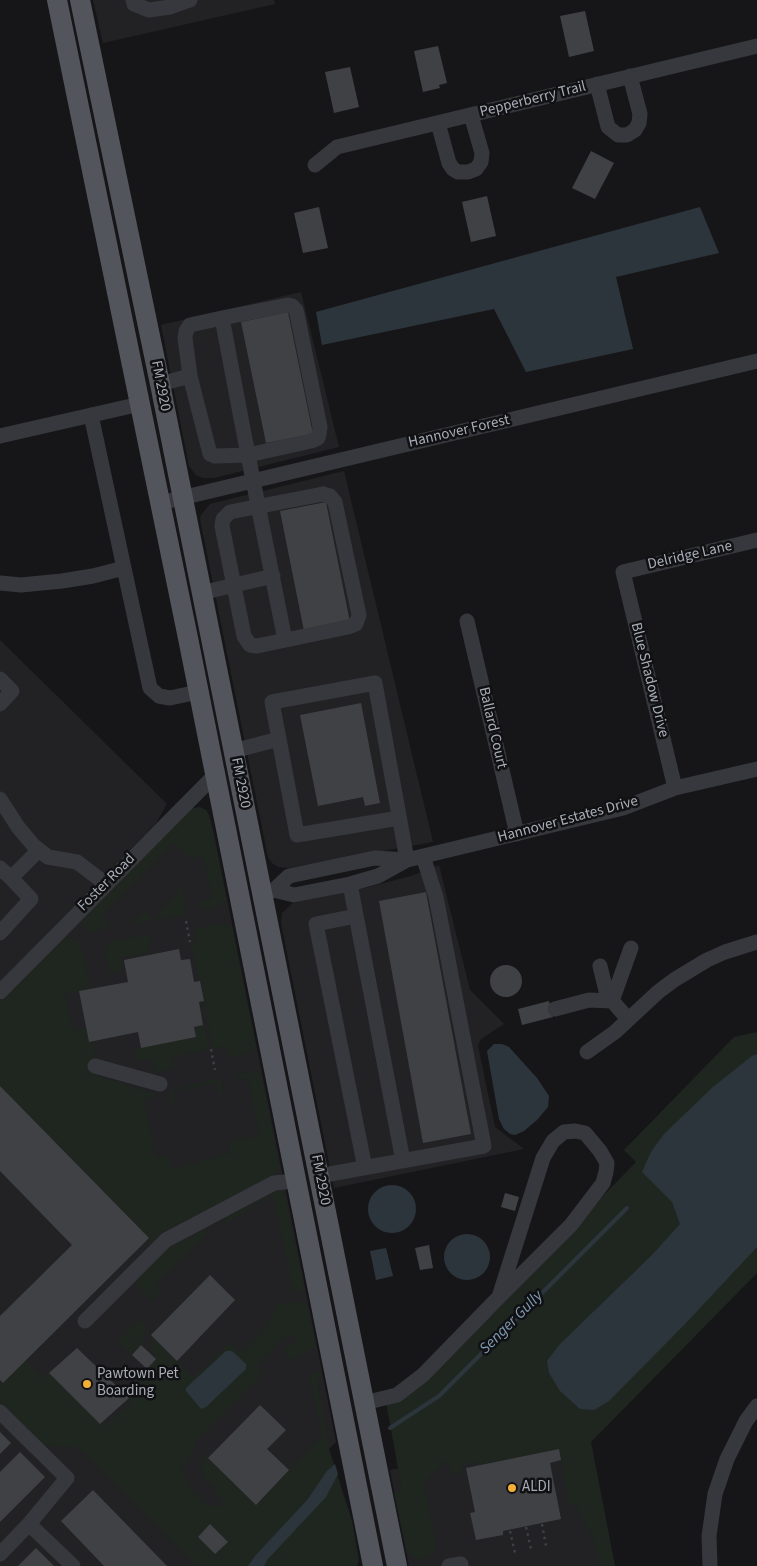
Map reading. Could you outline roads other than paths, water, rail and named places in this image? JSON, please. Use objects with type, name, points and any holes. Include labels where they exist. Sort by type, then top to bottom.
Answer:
[{"type":"main road","name":"FM 2920","points":[[57,0],[215,774],[373,1566]]},
{"type":"main road","name":"FM 2920","points":[[80,0],[234,751],[268,892],[319,1176],[397,1566]]},
{"type":"street","points":[[133,0],[134,4],[149,10],[170,7],[190,0]]},
{"type":"street","name":"Pepperberry Trail","points":[[315,165],[337,147],[757,46]]},
{"type":"street","points":[[598,84],[608,127],[618,135],[626,135],[635,130],[639,123],[640,114],[630,76]]},
{"type":"street","points":[[438,123],[449,163],[458,172],[468,172],[476,169],[481,162],[482,154],[471,115]]},
{"type":"street","points":[[288,305],[296,310],[320,427],[318,438],[248,454],[215,456],[210,454],[190,376],[185,338],[190,325],[222,318],[288,305]]},
{"type":"street","points":[[222,318],[285,640]]},
{"type":"street","name":"Hannover Forest","points":[[160,504],[757,361]]},
{"type":"street","points":[[160,384],[190,376]]},
{"type":"street","points":[[0,436],[140,404]]},
{"type":"street","points":[[91,415],[150,688],[159,696],[170,698],[198,692]]},
{"type":"street","points":[[323,494],[330,496],[335,502],[359,615],[356,624],[348,628],[257,646],[250,645],[244,636],[234,584],[222,526],[223,519],[230,512],[323,494]]},
{"type":"street","name":"Delridge Lane","points":[[623,572],[757,540]]},
{"type":"street","points":[[0,583],[21,585],[62,581],[124,568]]},
{"type":"street","name":"Blue Shadow Drive","points":[[623,572],[675,788]]},
{"type":"street","points":[[201,593],[273,576]]},
{"type":"street","name":"Ballard Court","points":[[467,621],[517,834]]},
{"type":"street","points":[[0,678],[12,691],[0,704]]},
{"type":"street","points":[[399,818],[297,835],[272,702],[375,683],[407,860]]},
{"type":"street","points":[[234,751],[279,739]]},
{"type":"street","name":"Hannover Estates Drive","points":[[268,892],[294,895],[350,884],[378,876],[407,860],[623,808],[675,788],[757,768]]},
{"type":"street","name":"Foster Road","points":[[0,992],[215,774]]},
{"type":"street","points":[[0,800],[18,827],[38,850],[48,857],[77,862],[106,884]]},
{"type":"street","points":[[0,932],[32,899],[6,873],[38,850]]},
{"type":"street","points":[[319,1176],[484,1146],[436,897],[423,856]]},
{"type":"street","name":"Hannover Estates Drive","points":[[268,892],[289,876],[375,858],[407,860]]},
{"type":"street","points":[[350,884],[403,1160]]},
{"type":"street","points":[[356,916],[316,924],[365,1168]]},
{"type":"street","points":[[587,1052],[615,1032],[658,992],[690,969],[725,952],[757,942]]},
{"type":"street","points":[[612,1001],[631,948]]},
{"type":"street","points":[[600,966],[607,995],[628,1019]]},
{"type":"street","points":[[555,1009],[589,1000],[612,1001]]},
{"type":"street","points":[[95,1066],[160,1084]]},
{"type":"street","points":[[364,1403],[397,1395],[423,1375],[572,1225],[603,1182],[606,1172],[607,1163],[600,1151],[584,1133],[575,1131],[564,1132],[553,1141],[543,1158],[499,1297]]},
{"type":"street","points":[[85,1321],[166,1240],[274,1183],[296,1180]]},
{"type":"street","points":[[710,1566],[709,1536],[715,1494],[727,1460],[746,1421],[757,1406]]},
{"type":"street","points":[[0,1412],[67,1478],[29,1524],[0,1554]]},
{"type":"street","points":[[29,1524],[73,1566]]},
{"type":"waterway","name":"Senger Gully","points":[[390,1428],[439,1396],[627,1208]]},
{"type":"place","name":"Pawtown Pet Boarding","points":[[87,1384]]},
{"type":"place","name":"ALDI","points":[[512,1488]]}]
